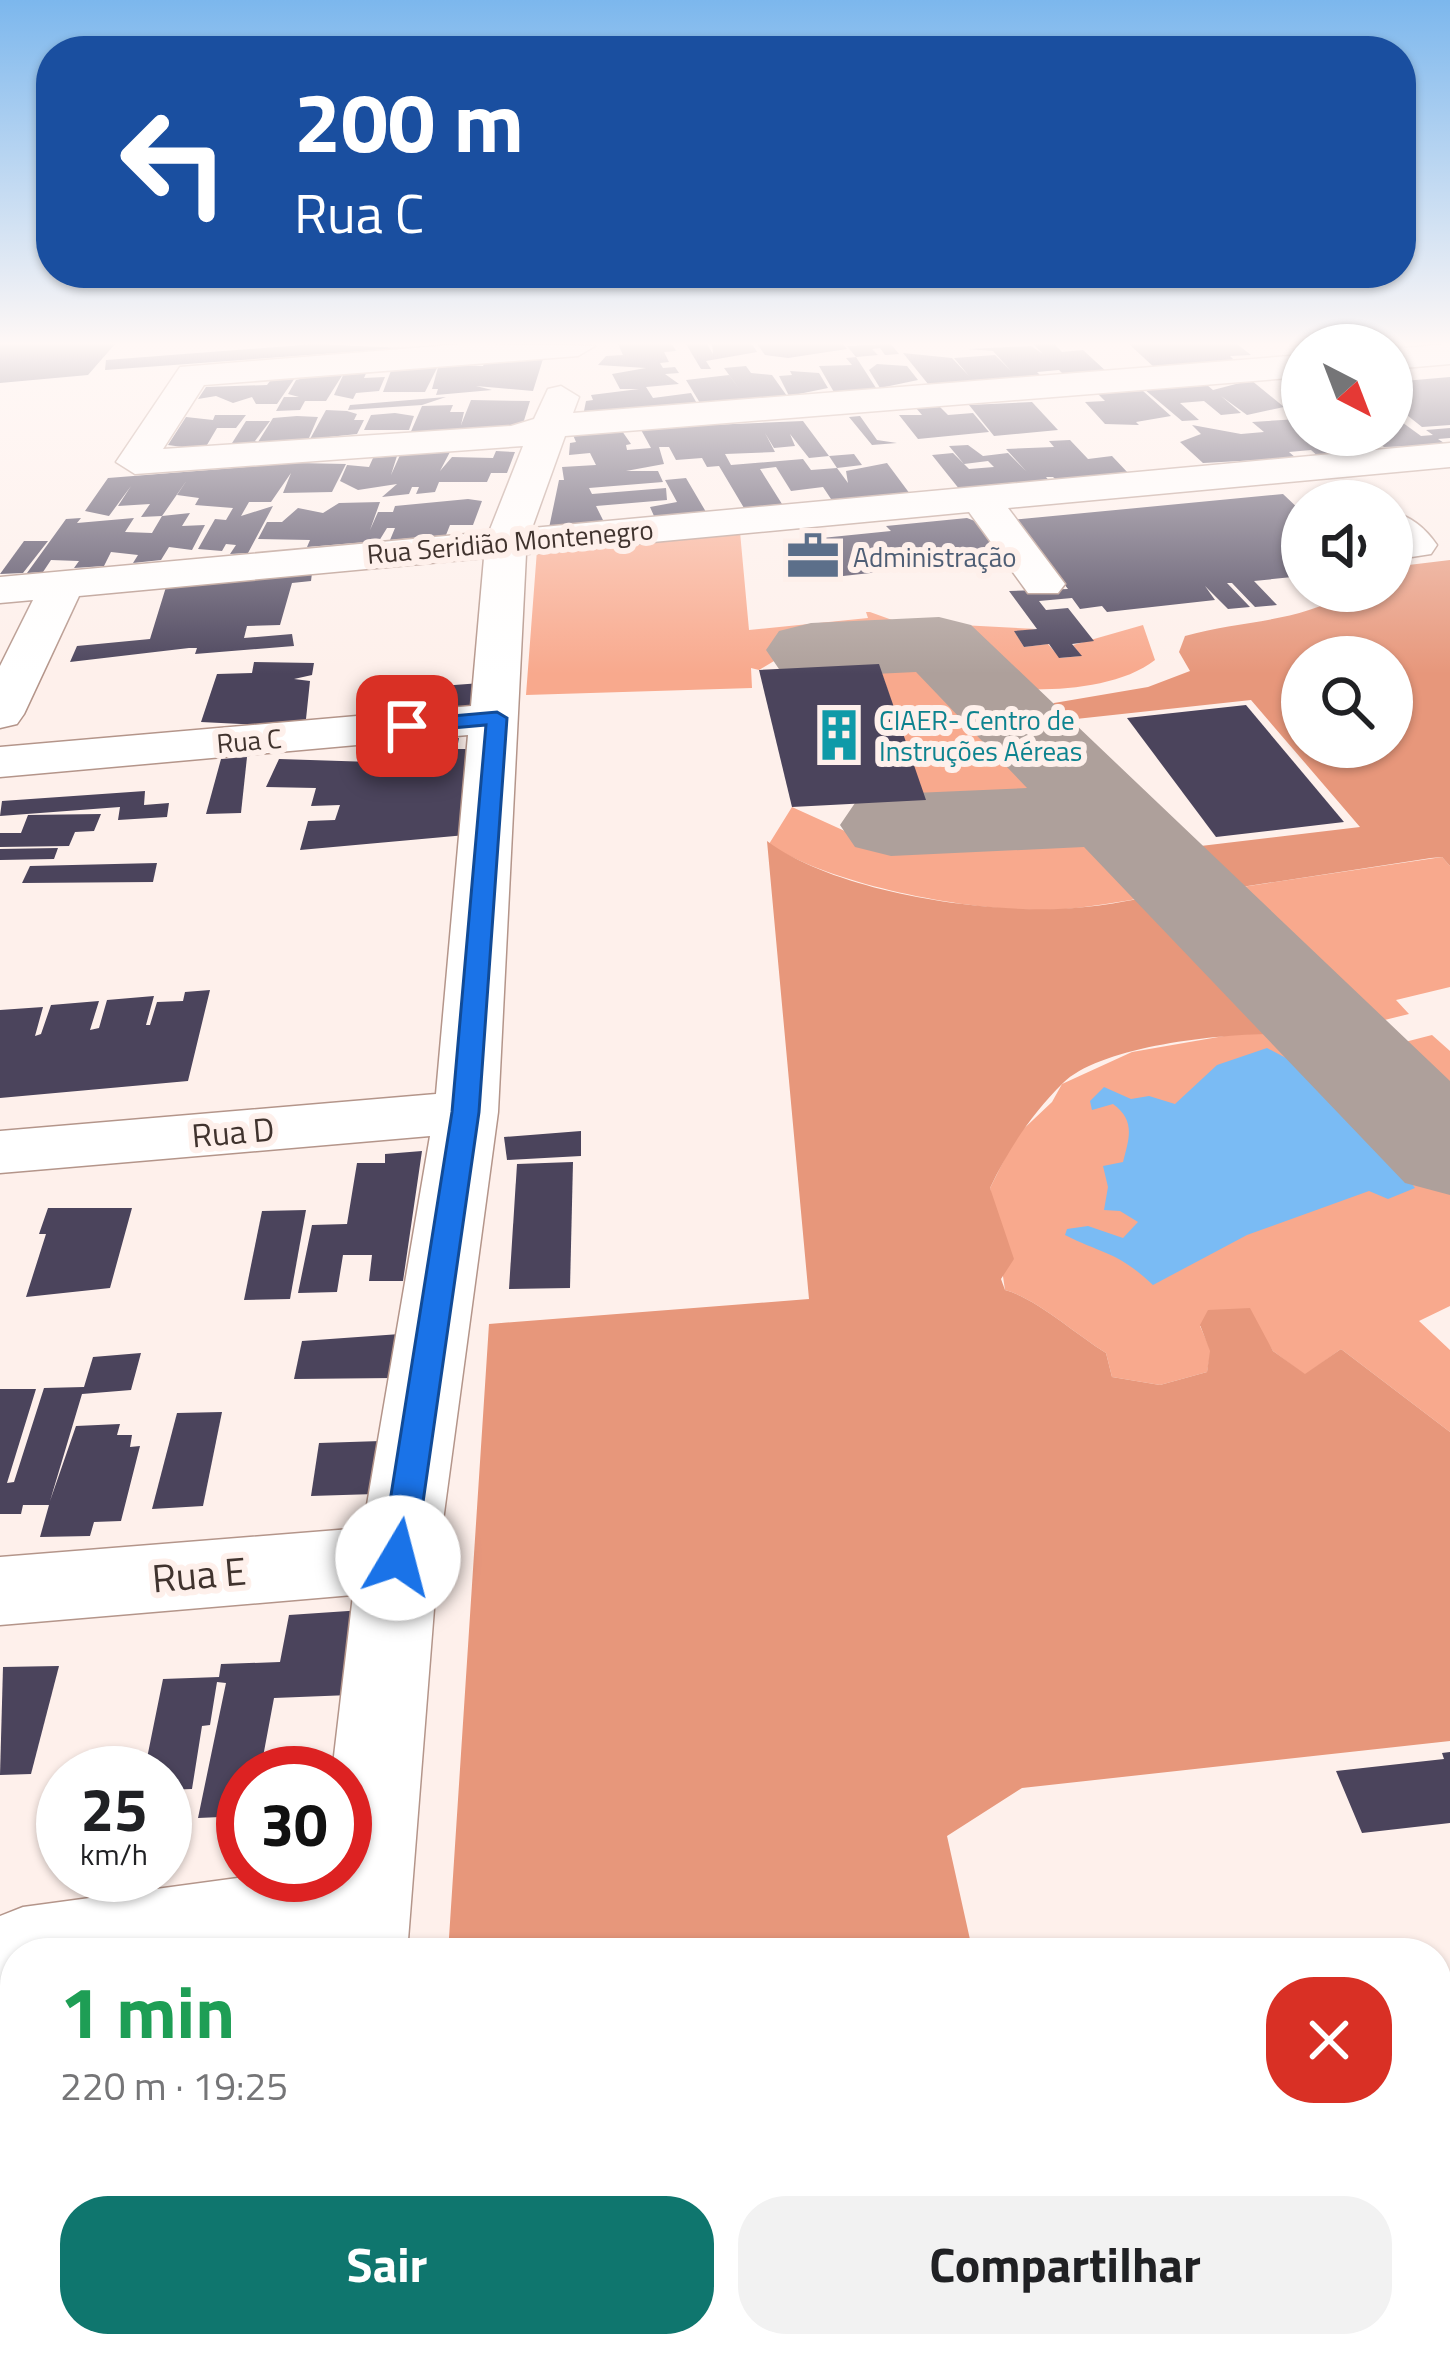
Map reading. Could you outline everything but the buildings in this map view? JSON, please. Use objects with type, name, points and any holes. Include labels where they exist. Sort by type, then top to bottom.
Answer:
[{"type":"street","points":[[139,454],[138,464],[276,454]]},
{"type":"street","points":[[237,1938],[360,1929],[398,1558],[466,1112],[506,542],[540,454]]},
{"type":"street","name":"Rua Seridião Montenegro","points":[[0,590],[1450,455]]},
{"type":"street","points":[[1324,467],[1339,480]]},
{"type":"street","points":[[980,499],[1043,584]]},
{"type":"street","points":[[0,714],[63,584]]},
{"type":"street","name":"Rua C","points":[[0,761],[497,718]]},
{"type":"street","name":"Rua D","points":[[0,1151],[466,1112]]},
{"type":"street","name":"Rua E","points":[[0,1591],[398,1558]]},
{"type":"shaded area","points":[[740,532],[749,630],[868,618],[866,612],[870,612],[906,625],[916,639],[799,646],[759,670],[751,668],[752,688],[526,695],[537,550]]},
{"type":"shaded area","points":[[1450,560],[1450,866],[1442,857],[1431,858],[1209,892],[1167,850],[1360,827],[1309,768],[1413,768],[1413,636],[1281,636],[1281,735],[1251,700],[1039,723],[1054,703],[1148,687],[1190,671],[1179,652],[1185,636],[1294,614],[1413,612],[1413,564]]},
{"type":"shaded area","points":[[942,624],[1037,629],[1015,632],[1024,647],[1048,644],[1060,658],[1081,656],[1073,645],[1143,625],[1155,660],[1103,683],[1061,689],[1003,688]]},
{"type":"shaded area","points":[[917,650],[934,658],[1080,806],[937,816],[930,798],[925,800],[879,665],[826,662],[840,653]]},
{"type":"shaded area","points":[[792,807],[858,837],[1076,826],[1105,831],[1167,894],[1034,910],[913,895],[832,873],[769,844]]},
{"type":"shaded area","points":[[767,841],[829,873],[947,902],[1058,909],[1167,894],[1305,1035],[1214,1037],[1143,1048],[1083,1069],[1063,1083],[1022,1132],[990,1188],[1014,1259],[1001,1279],[1005,1290],[1043,1309],[1106,1353],[1112,1377],[1160,1385],[1207,1372],[1210,1351],[1200,1325],[1208,1310],[1250,1308],[1273,1351],[1305,1374],[1341,1349],[1450,1432],[1450,1741],[1022,1788],[947,1836],[970,1938],[449,1938],[489,1324],[809,1299]]},
{"type":"shaded area","points":[[1442,857],[1450,866],[1450,987],[1396,1000],[1409,1014],[1348,1029],[1209,892]]},
{"type":"shaded area","points":[[1247,1032],[1305,1035],[1450,1183],[1450,1306],[1419,1321],[1450,1350],[1450,1432],[1341,1349],[1305,1375],[1273,1351],[1260,1332],[1200,1326],[1211,1351],[1207,1372],[1160,1385],[1112,1377],[1106,1353],[1043,1309],[1005,1290],[990,1188],[1016,1136],[1052,1102],[1062,1084],[1132,1052]]},
{"type":"shaded area","points":[[1432,1035],[1450,1051],[1450,1130],[1370,1051]]},
{"type":"water","points":[[1267,1048],[1333,1083],[1415,1188],[1388,1199],[1369,1191],[1247,1235],[1153,1285],[1120,1260],[1065,1235],[1067,1229],[1088,1226],[1123,1238],[1138,1222],[1120,1211],[1104,1210],[1108,1187],[1103,1166],[1123,1162],[1129,1130],[1113,1104],[1092,1110],[1090,1101],[1104,1087],[1131,1099],[1149,1096],[1175,1104],[1217,1065]]},
{"type":"taxiway","points":[[811,650],[939,644],[1111,815]]},
{"type":"taxiway","points":[[891,825],[1111,815]]},
{"type":"taxiway","points":[[1111,815],[1450,1153]]},
{"type":"place","name":"Administração","points":[[813,556]]},
{"type":"place","name":"CIAER- Centro de Instruções Aéreas","points":[[839,735]]},
{"type":"route","points":[[398,1558],[466,1112],[497,718],[407,726]]}]
